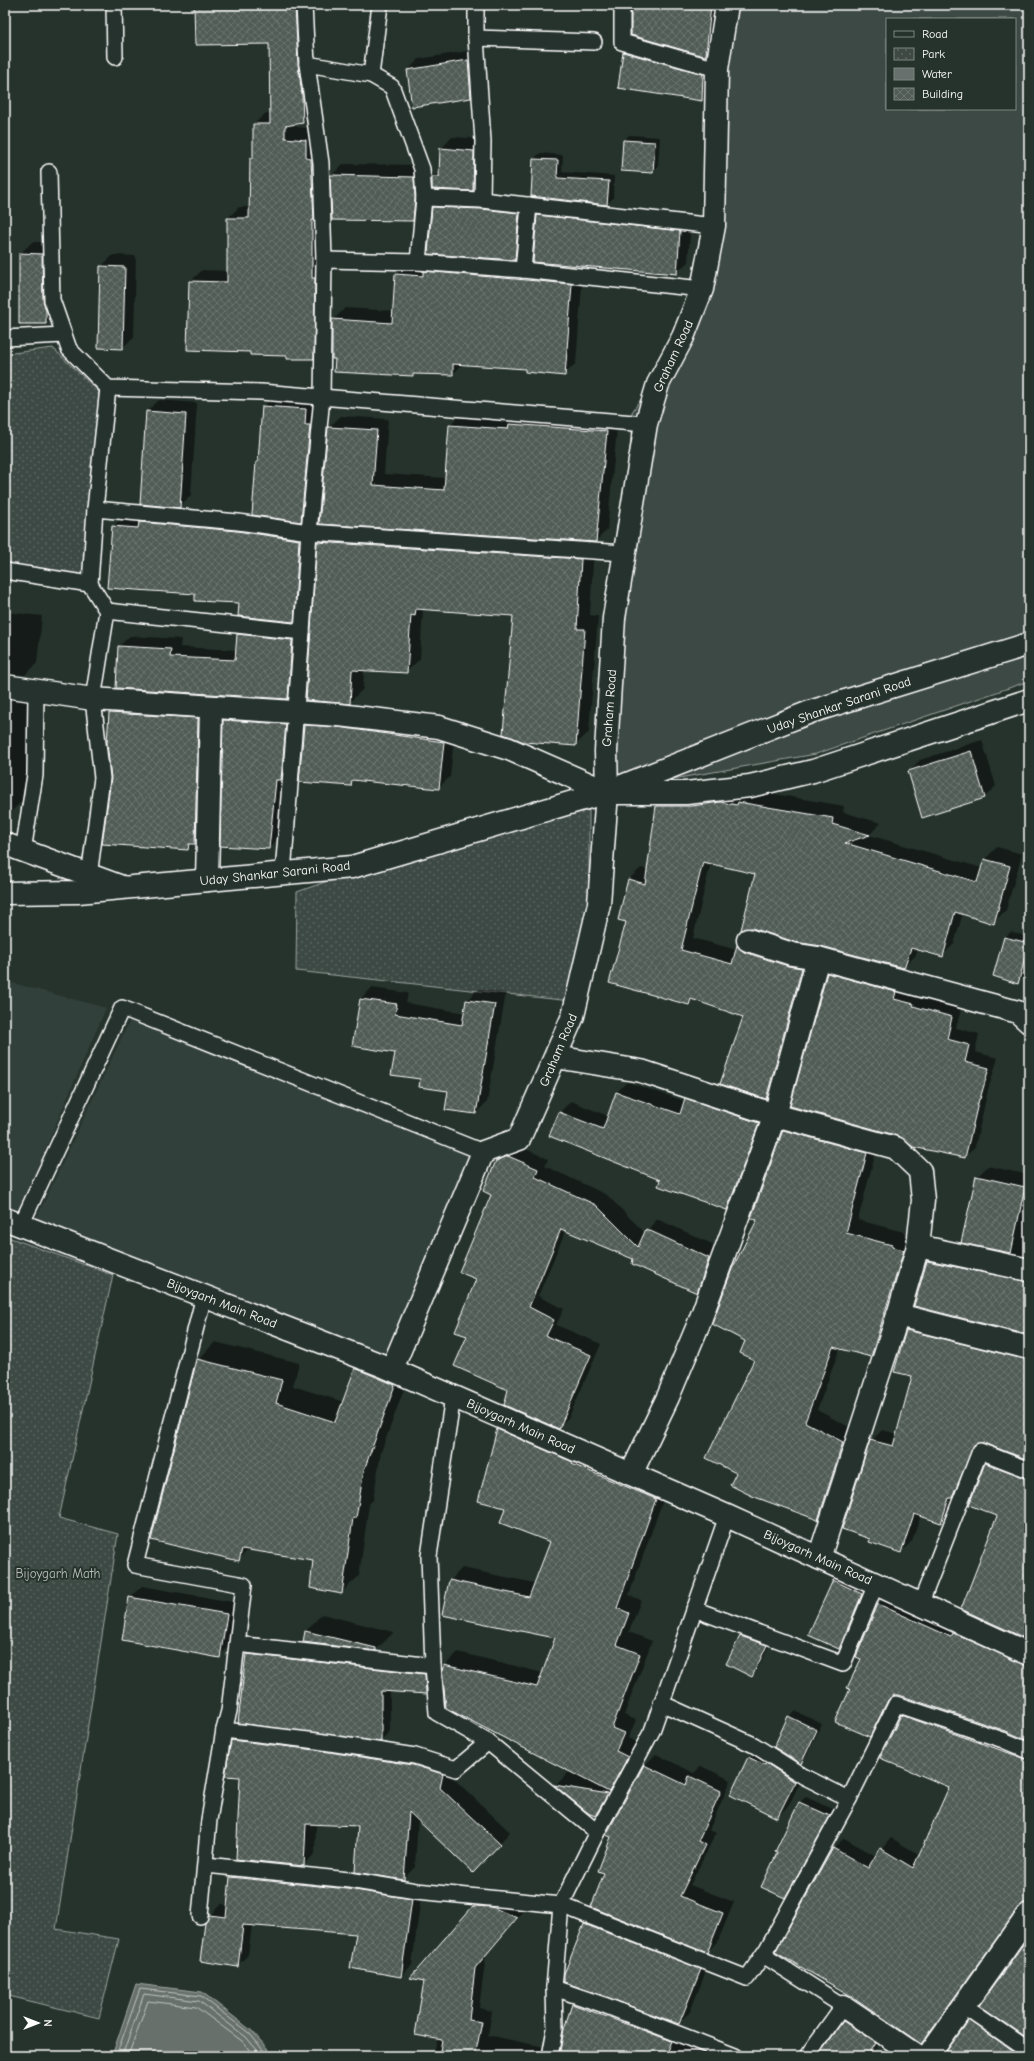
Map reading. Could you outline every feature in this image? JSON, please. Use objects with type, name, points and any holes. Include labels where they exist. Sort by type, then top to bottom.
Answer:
[{"type":"street","name":"Graham Road","points":[[483,1152],[519,1139],[573,1016],[599,904],[607,792],[606,751],[614,618],[646,424],[658,384],[683,337],[702,289],[714,226],[717,69],[727,5]]},
{"type":"street","name":"Uday Shankar Sarani Road","points":[[5,893],[78,892],[352,867],[607,792],[810,712],[1029,644]]},
{"type":"street","points":[[5,686],[93,699],[339,715],[439,727],[509,749],[607,792]]},
{"type":"street","name":"Uday Shankar Sarani Road","points":[[607,792],[686,793],[750,786],[813,771],[1029,700]]},
{"type":"street","points":[[208,880],[211,707]]},
{"type":"street","points":[[14,848],[122,888]]},
{"type":"street","points":[[748,940],[792,954],[818,958],[1018,1012],[1029,1022]]},
{"type":"street","points":[[631,1474],[668,1397],[699,1323],[775,1115],[818,958]]},
{"type":"street","points":[[556,1057],[641,1071],[775,1115],[896,1148],[920,1171],[923,1200],[918,1246],[898,1315],[819,1558]]},
{"type":"street","points":[[392,1369],[483,1152]]},
{"type":"street","name":"Bijoygarh Main Road","points":[[13,1222],[392,1369],[727,1516],[1029,1654]]},
{"type":"street","points":[[918,1246],[1029,1270]]},
{"type":"street","points":[[898,1315],[1029,1348]]},
{"type":"street","points":[[928,2056],[1029,1914]]},
{"type":"street","points":[[842,2006],[916,2056]]},
{"type":"lane","points":[[114,5],[115,57]]},
{"type":"lane","points":[[283,873],[309,532],[322,397],[324,260],[321,163],[306,64],[304,5]]},
{"type":"lane","points":[[371,75],[380,5]]},
{"type":"lane","points":[[476,5],[476,38],[483,141],[482,200]]},
{"type":"lane","points":[[622,5],[622,42],[717,69]]},
{"type":"lane","points":[[476,38],[594,42]]},
{"type":"lane","points":[[306,64],[371,75],[392,87],[422,169],[424,198],[418,262]]},
{"type":"lane","points":[[49,172],[52,300],[69,349],[108,388],[261,392],[646,424]]},
{"type":"lane","points":[[424,198],[482,200],[714,226]]},
{"type":"lane","points":[[523,270],[529,205]]},
{"type":"lane","points":[[324,260],[418,262],[523,270],[702,289]]},
{"type":"lane","points":[[5,338],[64,335]]},
{"type":"lane","points":[[89,876],[102,778],[93,699],[107,611],[90,584],[95,509],[108,388]]},
{"type":"lane","points":[[95,509],[238,522],[309,532],[624,553]]},
{"type":"lane","points":[[5,571],[90,584]]},
{"type":"lane","points":[[107,611],[302,632]]},
{"type":"lane","points":[[14,848],[35,775],[36,691]]},
{"type":"lane","points":[[13,1222],[122,1008],[483,1152]]},
{"type":"lane","points":[[200,1916],[206,1865],[209,1820],[224,1730],[229,1711],[244,1585],[135,1564],[204,1296]]},
{"type":"lane","points":[[453,1396],[429,1556],[433,1666],[437,1713],[488,1742],[598,1832]]},
{"type":"lane","points":[[920,1605],[980,1451],[1029,1470]]},
{"type":"lane","points":[[550,2056],[555,2029],[554,1988],[561,1905],[652,1731],[727,1516]]},
{"type":"lane","points":[[694,1609],[843,1664],[876,1584]]},
{"type":"lane","points":[[237,1644],[433,1666]]},
{"type":"lane","points":[[662,1703],[754,1746],[803,1776],[849,1799]]},
{"type":"lane","points":[[206,1865],[349,1880],[416,1891],[561,1905],[747,1978],[763,1955],[849,1799],[896,1704],[1003,1740],[1029,1751]]},
{"type":"lane","points":[[224,1730],[415,1756],[456,1769],[488,1742]]},
{"type":"lane","points":[[763,1955],[842,2006],[807,2056]]},
{"type":"lane","points":[[554,1988],[604,2005],[735,2056]]},
{"type":"lane","points":[[964,2007],[1029,2051]]},
{"type":"shaded area","points":[[5,981],[106,1008],[18,1212],[5,1208]]},
{"type":"shaded area","points":[[130,1020],[471,1155],[389,1356],[36,1219]]},
{"type":"green space","points":[[735,5],[1029,5],[1029,681],[816,754],[605,791],[615,748],[632,412],[680,343],[711,254],[721,77]]},
{"type":"green space","points":[[53,348],[99,392],[87,576],[5,564],[5,354]]},
{"type":"green space","points":[[589,810],[589,900],[571,1001],[296,971],[297,892],[339,877]]},
{"type":"green space","name":"Bijoygarh Math","points":[[5,1236],[113,1275],[59,1518],[118,1534],[56,1929],[119,1939],[99,2018],[5,1995]]},
{"type":"water","points":[[136,1984],[202,1992],[252,2031],[274,2056],[112,2056]]},
{"type":"building","points":[[194,5],[295,5],[303,123],[285,126],[285,138],[306,140],[306,158],[311,159],[314,220],[312,220],[312,278],[315,278],[314,359],[287,359],[287,356],[250,355],[250,352],[187,350],[189,281],[227,282],[227,218],[249,218],[250,158],[253,158],[253,124],[270,124],[269,44],[195,45]]},
{"type":"building","points":[[631,5],[711,5],[706,55],[704,56],[631,35]]},
{"type":"building","points":[[623,52],[703,74],[702,101],[618,88]]},
{"type":"building","points":[[468,60],[471,98],[412,107],[407,70]]},
{"type":"building","points":[[623,140],[655,142],[653,173],[621,171]]},
{"type":"building","points":[[440,148],[474,151],[473,191],[432,189],[432,177],[439,177]]},
{"type":"building","points":[[533,159],[558,160],[557,178],[609,181],[607,205],[531,196]]},
{"type":"building","points":[[330,175],[414,177],[415,198],[413,221],[332,220]]},
{"type":"building","points":[[432,207],[481,209],[519,213],[515,260],[428,254]]},
{"type":"building","points":[[537,215],[680,231],[677,274],[533,262]]},
{"type":"building","points":[[19,253],[42,254],[43,300],[46,311],[46,324],[19,324]]},
{"type":"building","points":[[100,266],[125,267],[123,349],[98,348]]},
{"type":"building","points":[[423,271],[572,284],[565,376],[525,372],[525,369],[453,364],[453,375],[413,374],[413,376],[334,372],[335,359],[332,359],[332,319],[392,323],[395,274],[423,276]]},
{"type":"building","points":[[262,406],[306,409],[305,425],[310,425],[301,522],[252,515]]},
{"type":"building","points":[[146,411],[186,414],[180,508],[140,504]]},
{"type":"building","points":[[509,424],[607,431],[596,542],[319,524],[328,427],[377,430],[373,485],[444,490],[449,425],[508,429]]},
{"type":"building","points":[[139,522],[237,531],[299,540],[294,622],[238,616],[239,603],[195,601],[195,594],[107,588],[112,526],[138,528]]},
{"type":"building","points":[[317,542],[581,559],[577,629],[585,629],[576,746],[524,742],[503,734],[513,616],[416,609],[415,616],[411,615],[407,673],[352,670],[350,704],[306,700]]},
{"type":"building","points":[[237,634],[292,640],[288,699],[116,688],[118,646],[171,649],[170,657],[235,660]]},
{"type":"building","points":[[109,713],[198,718],[195,844],[189,844],[188,850],[102,844],[111,779],[107,743]]},
{"type":"building","points":[[223,720],[286,724],[281,780],[276,780],[269,849],[220,846]]},
{"type":"building","points":[[304,725],[338,727],[444,742],[439,789],[352,780],[351,786],[299,782]]},
{"type":"building","points":[[971,751],[985,798],[922,818],[908,771]]},
{"type":"building","points":[[720,802],[737,805],[738,802],[833,818],[832,824],[870,835],[845,843],[977,882],[984,859],[1010,866],[994,924],[955,912],[943,957],[911,948],[904,968],[821,946],[795,942],[752,928],[741,930],[755,874],[703,862],[681,950],[732,964],[737,945],[744,952],[788,966],[802,968],[766,1099],[720,1084],[743,1017],[691,999],[689,1005],[609,983],[626,922],[618,920],[628,879],[645,884],[656,806],[692,806]]},
{"type":"building","points":[[1004,937],[1029,943],[1018,984],[993,976]]},
{"type":"building","points":[[827,973],[896,992],[894,999],[952,1017],[947,1039],[969,1045],[965,1062],[989,1068],[979,1099],[965,1158],[913,1147],[899,1136],[790,1106]]},
{"type":"building","points":[[360,999],[397,1004],[395,1014],[462,1025],[466,1000],[495,1004],[476,1114],[445,1110],[448,1091],[419,1087],[420,1079],[391,1075],[395,1053],[352,1046]]},
{"type":"building","points":[[616,1092],[680,1114],[685,1098],[759,1123],[727,1210],[658,1186],[660,1180],[549,1136],[559,1112],[603,1129]]},
{"type":"building","points":[[783,1130],[867,1153],[846,1233],[892,1245],[892,1247],[904,1250],[871,1357],[833,1347],[805,1422],[843,1442],[818,1520],[752,1496],[730,1485],[736,1473],[706,1458],[754,1360],[740,1353],[745,1341],[712,1324],[732,1269],[757,1220],[751,1218]]},
{"type":"building","points":[[508,1156],[538,1169],[535,1177],[596,1205],[638,1247],[646,1229],[709,1258],[697,1293],[632,1264],[633,1259],[561,1229],[529,1307],[554,1320],[546,1336],[591,1355],[559,1429],[504,1405],[508,1390],[454,1366],[467,1336],[455,1332],[476,1279],[459,1272],[491,1195],[483,1191],[496,1161]]},
{"type":"building","points":[[976,1176],[1025,1187],[1011,1253],[961,1243]]},
{"type":"building","points":[[927,1261],[1029,1282],[1029,1335],[914,1306]]},
{"type":"building","points":[[906,1330],[1029,1360],[1029,1460],[983,1443],[975,1444],[952,1498],[949,1498],[941,1523],[914,1514],[901,1553],[869,1542],[870,1539],[842,1529],[870,1440],[893,1446],[912,1376],[894,1372]]},
{"type":"building","points":[[197,1359],[282,1380],[276,1403],[335,1422],[355,1368],[395,1385],[364,1470],[356,1518],[353,1518],[342,1594],[310,1588],[313,1560],[242,1549],[239,1561],[151,1540]]},
{"type":"building","points":[[497,1429],[573,1462],[572,1464],[656,1499],[617,1608],[629,1613],[617,1645],[640,1654],[612,1728],[624,1733],[616,1751],[628,1757],[609,1792],[446,1708],[442,1668],[444,1668],[444,1665],[537,1687],[555,1638],[442,1615],[449,1580],[529,1597],[550,1542],[500,1523],[505,1508],[478,1501]]},
{"type":"building","points":[[985,1463],[1029,1479],[1029,1640],[961,1609],[997,1516],[969,1505]]},
{"type":"building","points":[[833,1580],[862,1594],[839,1649],[808,1635]]},
{"type":"building","points":[[129,1597],[227,1614],[220,1658],[122,1640]]},
{"type":"building","points":[[878,1604],[951,1637],[953,1633],[1029,1666],[1029,1741],[1006,1731],[899,1695],[894,1695],[888,1700],[870,1737],[835,1722],[850,1689],[847,1688],[861,1659],[856,1657]]},
{"type":"building","points":[[305,1631],[376,1648],[376,1651],[303,1642]]},
{"type":"building","points":[[740,1636],[767,1645],[752,1677],[726,1664]]},
{"type":"building","points":[[246,1654],[425,1674],[426,1694],[381,1691],[381,1742],[238,1723]]},
{"type":"building","points":[[901,1715],[1029,1760],[1029,1902],[1019,1907],[921,2044],[853,1997],[775,1952],[833,1848],[868,1868],[880,1848],[913,1868],[949,1787],[880,1758]]},
{"type":"building","points":[[788,1716],[817,1730],[801,1764],[774,1747]]},
{"type":"building","points":[[231,1740],[316,1750],[413,1765],[443,1774],[440,1788],[500,1844],[473,1873],[409,1812],[404,1880],[355,1872],[358,1826],[306,1824],[304,1866],[236,1859],[240,1777],[225,1776]]},
{"type":"building","points":[[748,1757],[765,1765],[766,1763],[795,1782],[777,1818],[730,1795]]},
{"type":"building","points":[[644,1765],[686,1785],[689,1776],[721,1791],[698,1841],[705,1845],[680,1896],[723,1913],[707,1953],[591,1907],[604,1873],[598,1871],[611,1837],[606,1835]]},
{"type":"building","points":[[554,1785],[608,1794],[595,1816],[588,1813]]},
{"type":"building","points":[[799,1802],[830,1816],[785,1898],[761,1887],[777,1853],[775,1852]]},
{"type":"building","points":[[230,1877],[348,1889],[412,1899],[401,1977],[350,1968],[356,1934],[243,1925],[238,1967],[200,1961],[205,1923],[209,1915],[226,1917]]},
{"type":"building","points":[[473,1906],[492,1907],[517,1918],[475,1968],[469,2020],[482,2022],[475,2056],[439,2056],[442,2040],[415,2035],[424,1981],[410,1978]]},
{"type":"building","points":[[584,1924],[701,1969],[679,2024],[564,1982],[564,1974]]},
{"type":"building","points":[[1029,1936],[1029,2040],[979,2006]]},
{"type":"building","points":[[572,2004],[672,2041],[666,2056],[559,2056],[564,2029]]},
{"type":"building","points":[[969,2020],[1020,2056],[943,2056]]},
{"type":"building","points":[[843,2021],[876,2043],[868,2056],[818,2056]]}]
